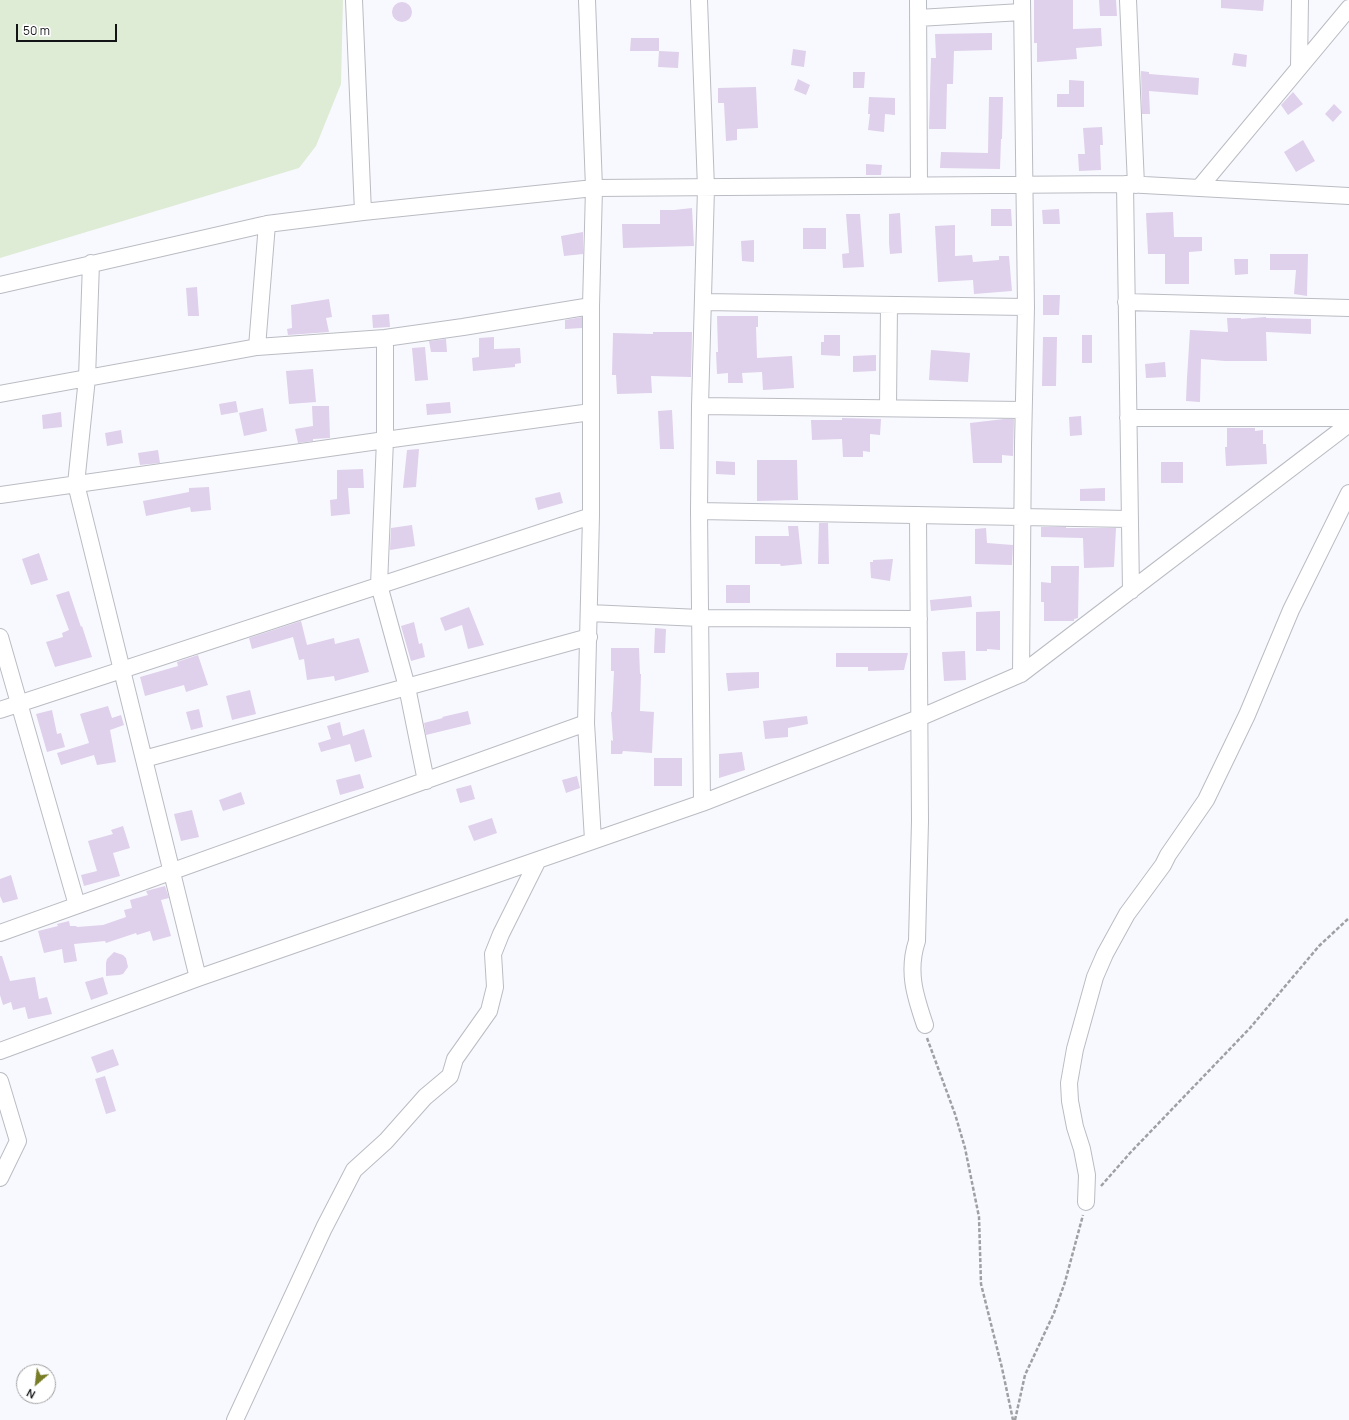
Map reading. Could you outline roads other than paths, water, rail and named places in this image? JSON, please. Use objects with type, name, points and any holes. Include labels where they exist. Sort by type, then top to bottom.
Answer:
[{"type":"street","points":[[354,0],[363,212]]},
{"type":"street","points":[[587,0],[594,188],[591,306],[591,516],[586,724],[593,840]]},
{"type":"street","points":[[699,0],[706,188],[700,406],[699,511],[702,803]]},
{"type":"street","points":[[918,0],[919,185]]},
{"type":"street","points":[[1128,0],[1130,185],[1126,302],[1131,591]]},
{"type":"street","points":[[1299,67],[1300,0]]},
{"type":"street","points":[[918,18],[1022,6],[1026,307],[1023,410],[1023,516],[1020,674]]},
{"type":"street","points":[[1199,188],[1349,8]]},
{"type":"street","points":[[0,285],[267,224],[363,212],[594,188],[1130,185],[1349,196]]},
{"type":"street","points":[[257,347],[267,224]]},
{"type":"street","points":[[91,263],[87,378],[76,484],[198,978]]},
{"type":"street","points":[[703,302],[1026,307]]},
{"type":"street","points":[[1126,302],[1349,308]]},
{"type":"street","points":[[888,408],[889,305]]},
{"type":"street","points":[[0,394],[257,347],[385,338],[591,306]]},
{"type":"street","points":[[385,338],[385,440],[380,585],[407,687],[426,781]]},
{"type":"street","points":[[700,406],[1023,410]]},
{"type":"street","points":[[0,495],[591,412]]},
{"type":"street","points":[[1128,418],[1349,418]]},
{"type":"street","points":[[0,1050],[198,978],[702,803],[919,718],[1020,674],[1349,424]]},
{"type":"street","points":[[1086,1202],[1086,1175],[1082,1149],[1075,1127],[1070,1101],[1069,1083],[1075,1049],[1095,977],[1105,954],[1127,914],[1163,866],[1168,855],[1206,800],[1247,715],[1291,610],[1349,492]]},
{"type":"street","points":[[699,511],[1129,519]]},
{"type":"street","points":[[918,515],[920,821],[918,856],[919,898],[917,941],[913,954],[912,974],[916,1000],[925,1025]]},
{"type":"street","points":[[0,710],[591,516]]},
{"type":"street","points":[[589,613],[700,618],[919,619]]},
{"type":"street","points":[[0,637],[77,906]]},
{"type":"street","points":[[144,759],[589,637]]},
{"type":"street","points":[[0,933],[586,724]]},
{"type":"street","points":[[235,1420],[324,1228],[354,1170],[386,1141],[425,1097],[450,1076],[455,1059],[489,1011],[495,987],[493,954],[501,934],[538,860]]},
{"type":"street","points":[[0,1081],[18,1141],[0,1178]]}]
